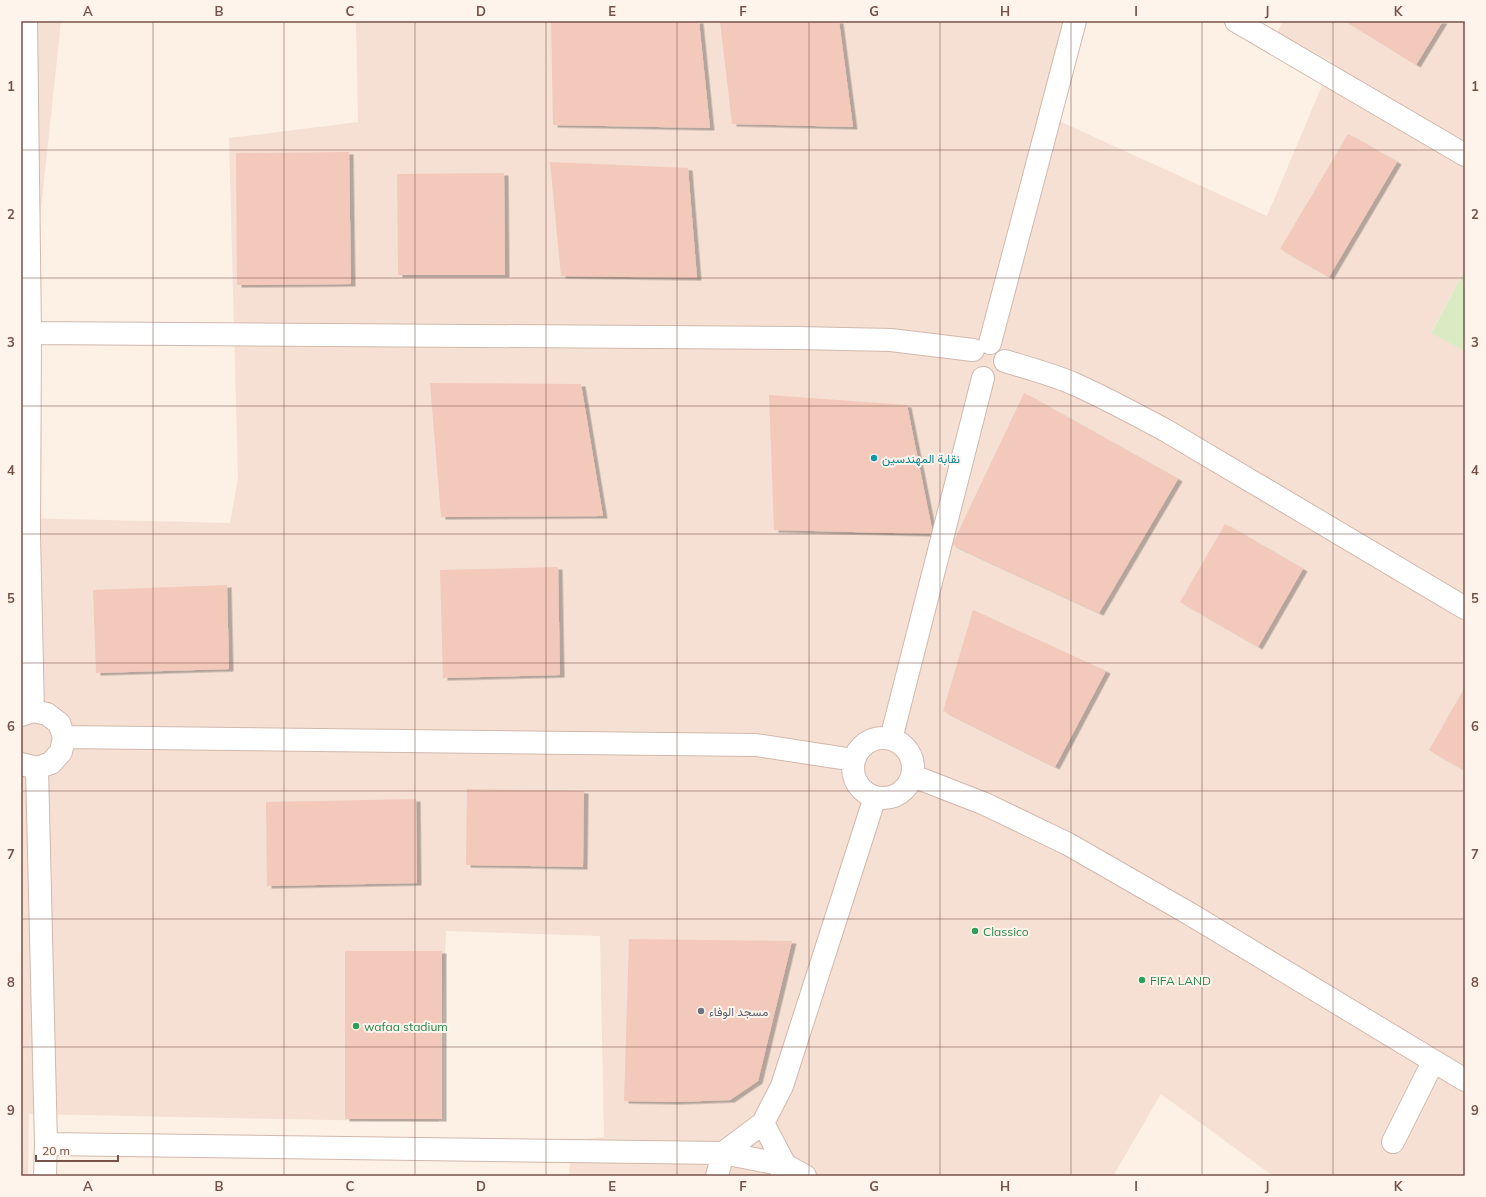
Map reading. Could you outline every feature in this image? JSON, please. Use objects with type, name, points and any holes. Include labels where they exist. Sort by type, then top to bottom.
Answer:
[{"type":"street","points":[[26,21],[30,333],[27,713],[47,714],[59,724],[64,737],[61,752],[51,763],[29,766],[46,1144],[45,1176]]},
{"type":"street","points":[[30,333],[797,338],[891,340],[981,347],[997,346],[1003,353],[1005,361],[1001,371],[993,377],[983,378],[975,374],[970,367],[969,358],[981,347],[1076,21]]},
{"type":"street","points":[[1236,21],[1465,156]]},
{"type":"street","points":[[1005,361],[1037,370],[1073,384],[1128,410],[1165,430],[1465,608]]},
{"type":"street","points":[[891,739],[983,378]]},
{"type":"street","points":[[64,737],[756,744],[854,760]]},
{"type":"street","points":[[876,738],[891,739],[905,747],[913,761],[913,776],[904,790],[891,797],[875,797],[861,789],[853,776],[854,760],[862,746],[876,738]]},
{"type":"street","points":[[913,776],[985,804],[1068,844],[1190,914],[1465,1080]]},
{"type":"street","points":[[717,1176],[723,1153],[763,1123],[782,1086],[875,797]]},
{"type":"street","points":[[1393,1142],[1434,1062]]},
{"type":"street","points":[[763,1123],[783,1170]]},
{"type":"street","points":[[46,1144],[723,1153],[805,1176]]},
{"type":"shaded area","points":[[21,21],[61,21],[22,388]]},
{"type":"shaded area","points":[[356,21],[1070,21],[1046,115],[1267,216],[1332,62],[1277,32],[1283,21],[1465,21],[1465,270],[1431,332],[1465,351],[1465,1176],[1273,1176],[1161,1094],[1113,1176],[569,1176],[572,1140],[604,1137],[600,936],[446,931],[439,1122],[29,1114],[28,1176],[21,1176],[21,518],[230,523],[238,479],[229,138],[358,122]]},
{"type":"green space","points":[[1465,270],[1465,351],[1431,333]]},
{"type":"building","points":[[551,21],[699,21],[710,128],[553,125]]},
{"type":"building","points":[[720,21],[839,21],[853,127],[732,124]]},
{"type":"building","points":[[1345,21],[1443,21],[1416,65]]},
{"type":"building","points":[[1348,134],[1397,162],[1329,277],[1280,249]]},
{"type":"building","points":[[349,152],[351,284],[237,285],[236,153]]},
{"type":"building","points":[[550,162],[688,168],[697,278],[561,276]]},
{"type":"building","points":[[504,173],[505,275],[398,275],[397,174]]},
{"type":"building","points":[[430,383],[581,384],[603,516],[441,517]]},
{"type":"building","points":[[1024,393],[1178,479],[1099,613],[952,545]]},
{"type":"building","points":[[769,395],[907,405],[933,534],[774,530]]},
{"type":"building","points":[[1225,524],[1303,569],[1258,647],[1180,602]]},
{"type":"building","points":[[558,567],[560,675],[443,678],[440,570]]},
{"type":"building","points":[[227,585],[229,669],[96,673],[93,590]]},
{"type":"building","points":[[973,610],[1106,671],[1055,767],[943,711]]},
{"type":"building","points":[[1465,687],[1465,771],[1429,750]]},
{"type":"building","points":[[467,789],[584,791],[583,867],[466,865]]},
{"type":"building","points":[[416,799],[417,883],[267,886],[266,802]]},
{"type":"building","name":"مسجد الوفاء","points":[[629,939],[792,941],[758,1081],[730,1100],[674,1102],[624,1101]]},
{"type":"building","points":[[345,951],[442,951],[442,1119],[345,1119]]},
{"type":"place","name":"نقابة المهندسين","points":[[874,458]]},
{"type":"place","name":"Classico","points":[[975,931]]},
{"type":"place","name":"FIFA LAND","points":[[1142,980]]},
{"type":"place","name":"مسجد الوفاء","points":[[701,1011]]},
{"type":"place","name":"wafaa stadium","points":[[356,1026]]}]
